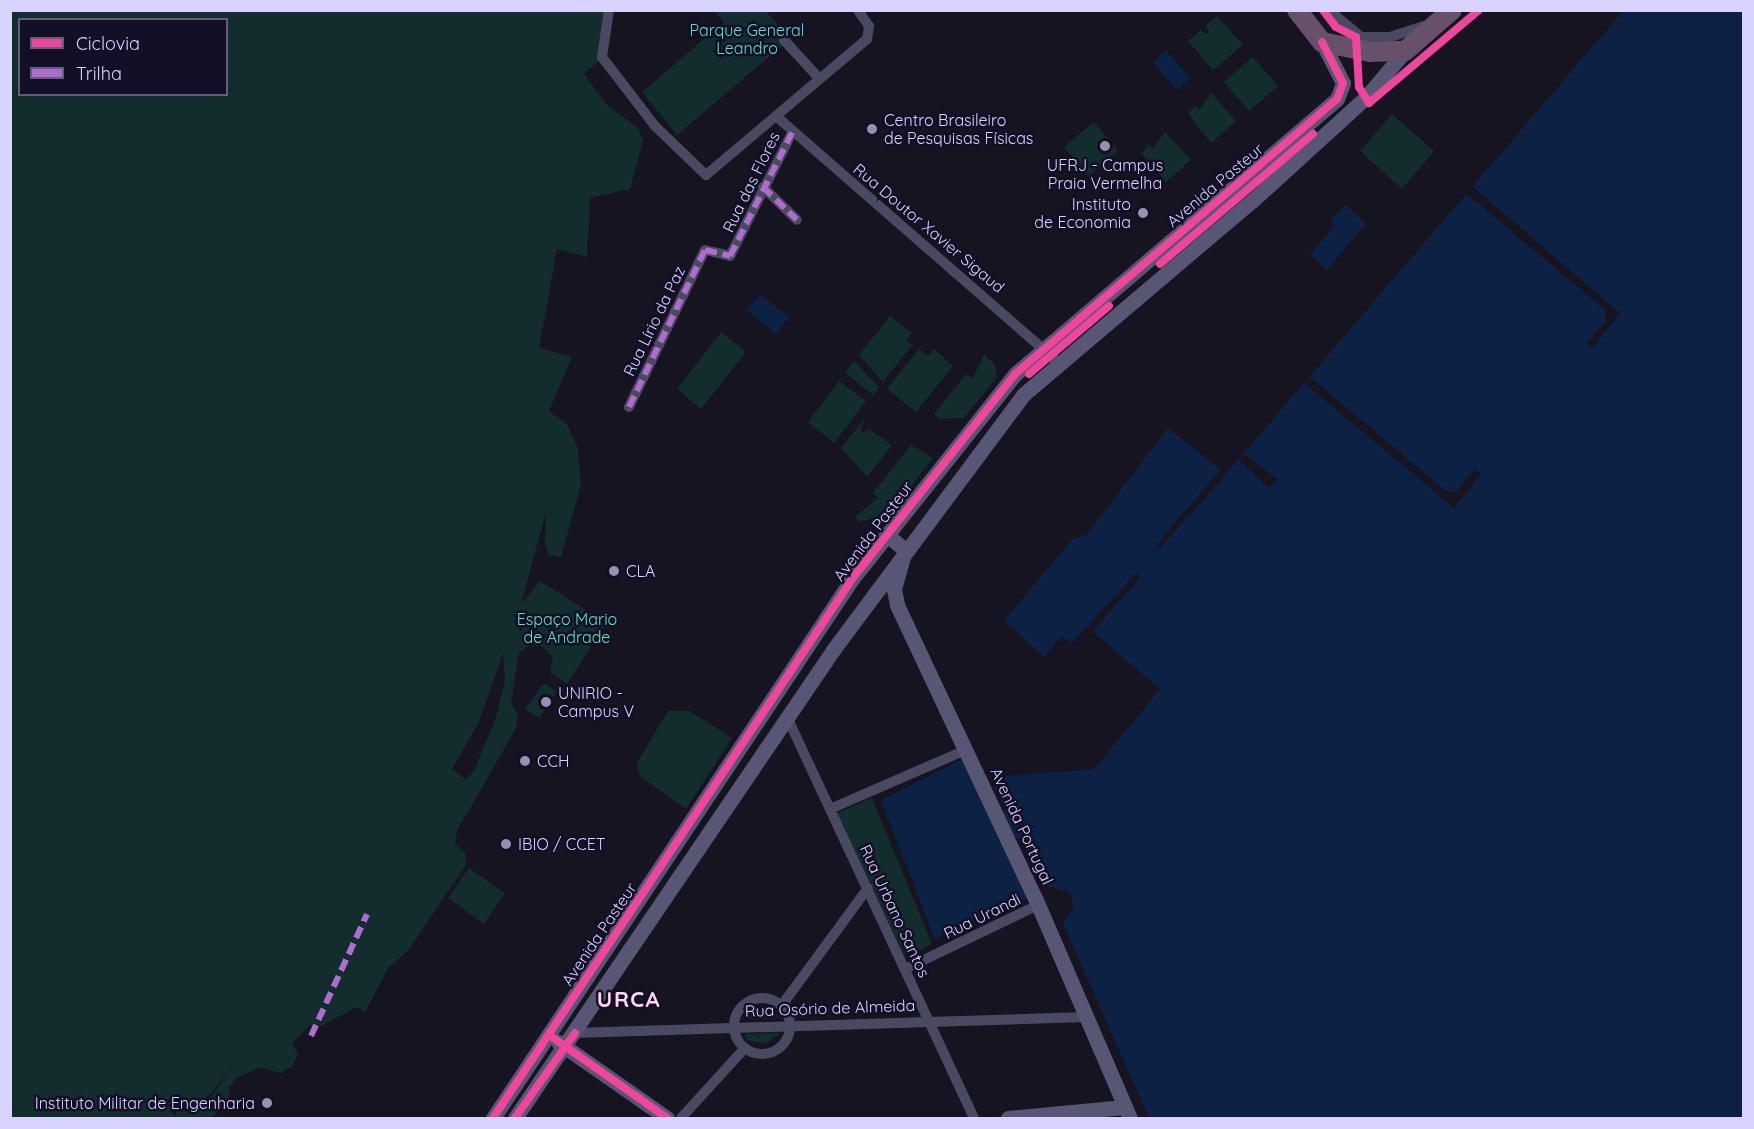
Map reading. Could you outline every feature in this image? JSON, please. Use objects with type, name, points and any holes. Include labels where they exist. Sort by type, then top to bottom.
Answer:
[{"type":"highway","points":[[1297,10],[1322,42],[1370,52],[1406,51],[1447,15]]},
{"type":"street","points":[[609,10],[602,57],[655,126],[706,175],[777,117],[871,34],[858,10]]},
{"type":"street","points":[[1329,10],[1348,31],[1372,38],[1408,33],[1447,15]]},
{"type":"street","points":[[784,40],[819,78]]},
{"type":"street","name":"Avenida Pasteur","points":[[493,1119],[860,569],[1015,374],[1045,346],[1337,99],[1343,83],[1322,42]]},
{"type":"street","points":[[515,1119],[787,717],[905,550],[1024,394],[1253,200],[1366,97],[1406,51]]},
{"type":"street","name":"Rua Doutor Xavier Sigaud","points":[[777,117],[1045,346],[1059,363]]},
{"type":"street","name":"Rua das Flores","points":[[707,249],[730,256],[793,131]]},
{"type":"street","points":[[1237,183],[1253,200]]},
{"type":"street","points":[[763,187],[797,220]]},
{"type":"street","name":"Rua Lírio da Paz","points":[[629,407],[707,249]]},
{"type":"street","points":[[886,534],[905,550]]},
{"type":"street","name":"Avenida Portugal","points":[[905,550],[894,589],[897,605],[1037,902],[1127,1113]]},
{"type":"street","points":[[860,569],[880,585]]},
{"type":"street","name":"Rua Urbano Santos","points":[[787,717],[974,1119]]},
{"type":"street","points":[[830,809],[968,754]]},
{"type":"street","points":[[782,1005],[868,888]]},
{"type":"street","name":"Rua Urandi","points":[[905,969],[1037,902]]},
{"type":"street","points":[[619,928],[637,939]]},
{"type":"street","points":[[756,999],[782,1005],[791,1025],[787,1041],[775,1052],[759,1054],[745,1048],[734,1026],[740,1009],[756,999]]},
{"type":"street","name":"Rua Osório de Almeida","points":[[575,1033],[929,1019],[1086,1017]]},
{"type":"street","points":[[549,1035],[667,1119]]},
{"type":"street","points":[[681,1119],[745,1048]]},
{"type":"street","points":[[1008,1119],[1127,1113]]},
{"type":"green space","name":"Espaço Mario de Andrade","points":[[10,11],[607,11],[603,57],[584,74],[607,105],[638,128],[643,140],[630,189],[590,198],[587,257],[557,249],[539,348],[572,357],[549,411],[567,424],[578,448],[581,485],[561,557],[549,555],[545,544],[546,512],[521,604],[540,581],[606,623],[567,684],[550,672],[553,657],[542,646],[530,645],[519,653],[511,704],[518,715],[516,728],[457,831],[455,844],[465,852],[466,865],[408,951],[389,967],[365,1012],[357,1007],[322,1026],[310,1025],[292,1043],[298,1054],[293,1065],[282,1073],[259,1068],[237,1078],[229,1087],[230,1100],[211,1118],[11,1118]],"holes":[[[503,653],[505,681],[496,717],[474,771],[465,779],[452,769],[479,722]],[[232,1066],[204,1108],[192,1112],[213,1091]]]},
{"type":"green space","name":"Parque General Leandro","points":[[714,11],[766,11],[790,39],[677,135],[642,92],[724,22]]},
{"type":"green space","points":[[1217,16],[1243,45],[1213,70],[1188,41],[1200,31],[1210,34],[1206,25]]},
{"type":"green space","points":[[1253,57],[1278,86],[1249,111],[1224,82]]},
{"type":"green space","points":[[1211,93],[1236,121],[1211,143],[1188,113],[1195,106],[1199,110]]},
{"type":"green space","points":[[1392,114],[1434,151],[1402,189],[1360,151]]},
{"type":"green space","points":[[1094,122],[1118,150],[1089,176],[1064,147]]},
{"type":"green space","points":[[1165,132],[1191,160],[1166,182],[1141,153],[1149,145],[1153,149]]},
{"type":"green space","points":[[890,316],[912,333],[906,340],[912,345],[883,382],[859,355]]},
{"type":"green space","points":[[721,332],[746,352],[701,409],[677,389]]},
{"type":"green space","points":[[919,349],[928,356],[934,349],[953,366],[916,412],[887,389]]},
{"type":"green space","points":[[984,354],[995,364],[997,377],[964,418],[939,419],[934,414],[966,374],[973,378]]},
{"type":"green space","points":[[854,361],[879,387],[873,395],[845,373]]},
{"type":"green space","points":[[839,381],[866,401],[834,443],[808,422]]},
{"type":"green space","points":[[865,418],[860,434],[869,429],[892,445],[867,477],[841,448]]},
{"type":"green space","points":[[911,445],[933,458],[885,520],[859,521],[855,517],[878,498],[873,493]]},
{"type":"green space","points":[[544,683],[557,692],[539,718],[525,709]]},
{"type":"green space","points":[[668,711],[690,711],[732,738],[686,809],[641,777],[636,764]]},
{"type":"green space","points":[[872,798],[932,944],[911,955],[904,954],[837,813]]},
{"type":"green space","points":[[469,868],[505,893],[484,924],[448,898]]},
{"type":"green space","points":[[765,1007],[781,1018],[746,1019],[747,1013]]},
{"type":"green space","points":[[781,1033],[765,1044],[746,1040],[745,1034]]},
{"type":"water","points":[[1623,11],[1743,11],[1743,1118],[1149,1118],[1063,923],[1074,906],[1069,892],[1044,885],[1021,839],[1008,837],[1029,897],[935,939],[881,800],[963,759],[997,816],[1006,810],[995,789],[1005,776],[1094,769],[1160,689],[1087,627],[1072,643],[1062,636],[1044,657],[1004,620],[1073,539],[1087,534],[1168,428],[1226,474]]},
{"type":"water","points":[[1166,50],[1190,78],[1177,90],[1153,62]]},
{"type":"water","points":[[1345,204],[1366,224],[1327,270],[1310,254],[1335,226],[1330,221]]},
{"type":"water","points":[[760,294],[789,317],[776,334],[747,310]]},
{"type":"pier","points":[[1472,186],[1620,313],[1593,348],[1587,344],[1606,321],[1605,310],[1466,193]]},
{"type":"pier","points":[[1310,377],[1446,491],[1456,492],[1475,469],[1481,474],[1454,508],[1304,383]]},
{"type":"pier","points":[[1244,454],[1277,479],[1269,488],[1239,460]]},
{"type":"pier","points":[[1220,470],[1226,475],[1157,551],[1158,543]]},
{"type":"pier","points":[[1137,572],[1139,579],[1092,632],[1087,627]]},
{"type":"marked path","points":[[629,407],[705,250],[730,256],[793,131]]},
{"type":"marked path","points":[[763,187],[797,220]]},
{"type":"marked path","points":[[311,1036],[367,914]]},
{"type":"cycle path","points":[[1323,10],[1336,27],[1356,37],[1359,87],[1369,103],[1479,10]]},
{"type":"cycle path","points":[[493,1118],[852,579],[1015,374],[1337,99],[1343,83],[1322,42]]},
{"type":"cycle path","points":[[1160,264],[1313,134]]},
{"type":"cycle path","points":[[1029,374],[1109,306]]},
{"type":"cycle path","points":[[515,1118],[575,1033]]},
{"type":"cycle path","points":[[549,1035],[667,1118]]},
{"type":"place","name":"Centro Brasileiro de Pesquisas Físicas","points":[[872,129]]},
{"type":"place","name":"UFRJ - Campus Praia Vermelha","points":[[1105,146]]},
{"type":"place","name":"Instituto de Economia","points":[[1143,213]]},
{"type":"place","name":"CLA","points":[[614,571]]},
{"type":"place","name":"UNIRIO - Campus V","points":[[546,702]]},
{"type":"place","name":"CCH","points":[[525,761]]},
{"type":"place","name":"IBIO / CCET","points":[[506,844]]},
{"type":"place","name":"Instituto Militar de Engenharia","points":[[267,1103]]},
{"type":"district","name":"URCA","points":[[629,1000]]}]
